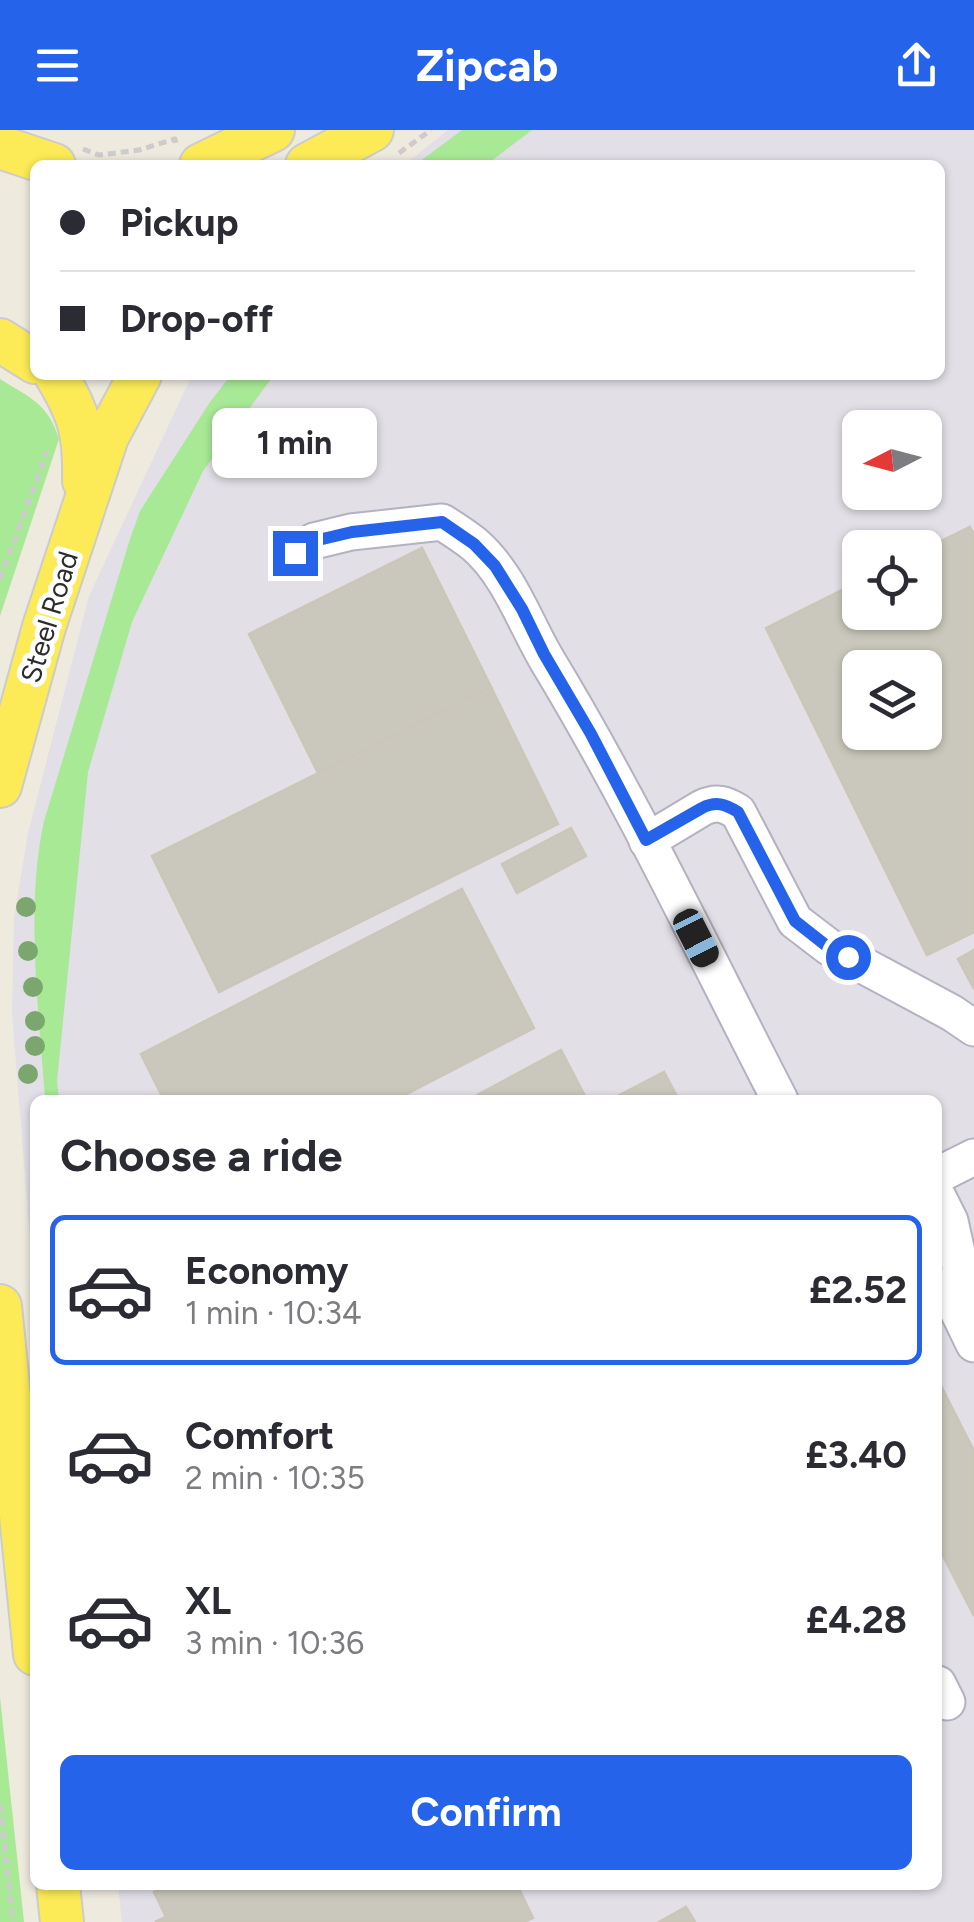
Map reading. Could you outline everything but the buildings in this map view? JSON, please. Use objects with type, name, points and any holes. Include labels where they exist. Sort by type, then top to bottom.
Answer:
[{"type":"main road","points":[[190,159],[274,130]]},
{"type":"main road","points":[[324,160],[383,143]]},
{"type":"main road","points":[[0,340],[30,359]]},
{"type":"main road","name":"Steel Road","points":[[58,380],[72,402],[83,432],[83,506]]},
{"type":"main road","name":"Steel Road","points":[[0,786],[44,627],[83,506],[107,436],[137,380]]},
{"type":"main road","points":[[0,1306],[30,1564]]},
{"type":"main road","points":[[59,1890],[62,1922]]},
{"type":"street","points":[[295,553],[314,541],[352,532],[442,522],[474,544],[495,566],[578,709],[777,1095]]},
{"type":"street","points":[[646,840],[702,808],[725,804],[738,812],[795,921],[828,947],[974,1028]]},
{"type":"street","points":[[942,1173],[974,1157]]},
{"type":"street","points":[[942,1205],[950,1221],[960,1266],[958,1309],[974,1344]]},
{"type":"path","points":[[383,143],[416,139],[432,130]]},
{"type":"path","points":[[30,150],[99,156],[140,150],[175,139],[190,159]]},
{"type":"path","points":[[0,579],[47,454],[50,436]]},
{"type":"path","points":[[0,1805],[12,1922]]},
{"type":"shaded area","points":[[448,130],[974,130],[974,1922],[122,1922],[119,1890],[942,1890],[942,1095],[30,1095],[30,1240],[12,1013],[14,918],[28,833],[89,596],[190,380],[945,380],[945,160],[410,160]]},
{"type":"green space","points":[[462,130],[532,130],[493,160],[422,160]]},
{"type":"green space","points":[[0,379],[43,409],[59,439],[0,616]]},
{"type":"green space","points":[[227,380],[270,380],[203,471],[132,622],[88,772],[58,1095],[45,1095],[34,924],[44,821],[140,511]]},
{"type":"green space","points":[[0,1697],[24,1922],[0,1922]]},
{"type":"route","points":[[295,553],[314,541],[352,532],[442,522],[474,544],[495,566],[522,609],[646,840],[702,808],[725,804],[738,812],[795,921],[848,957]]}]
